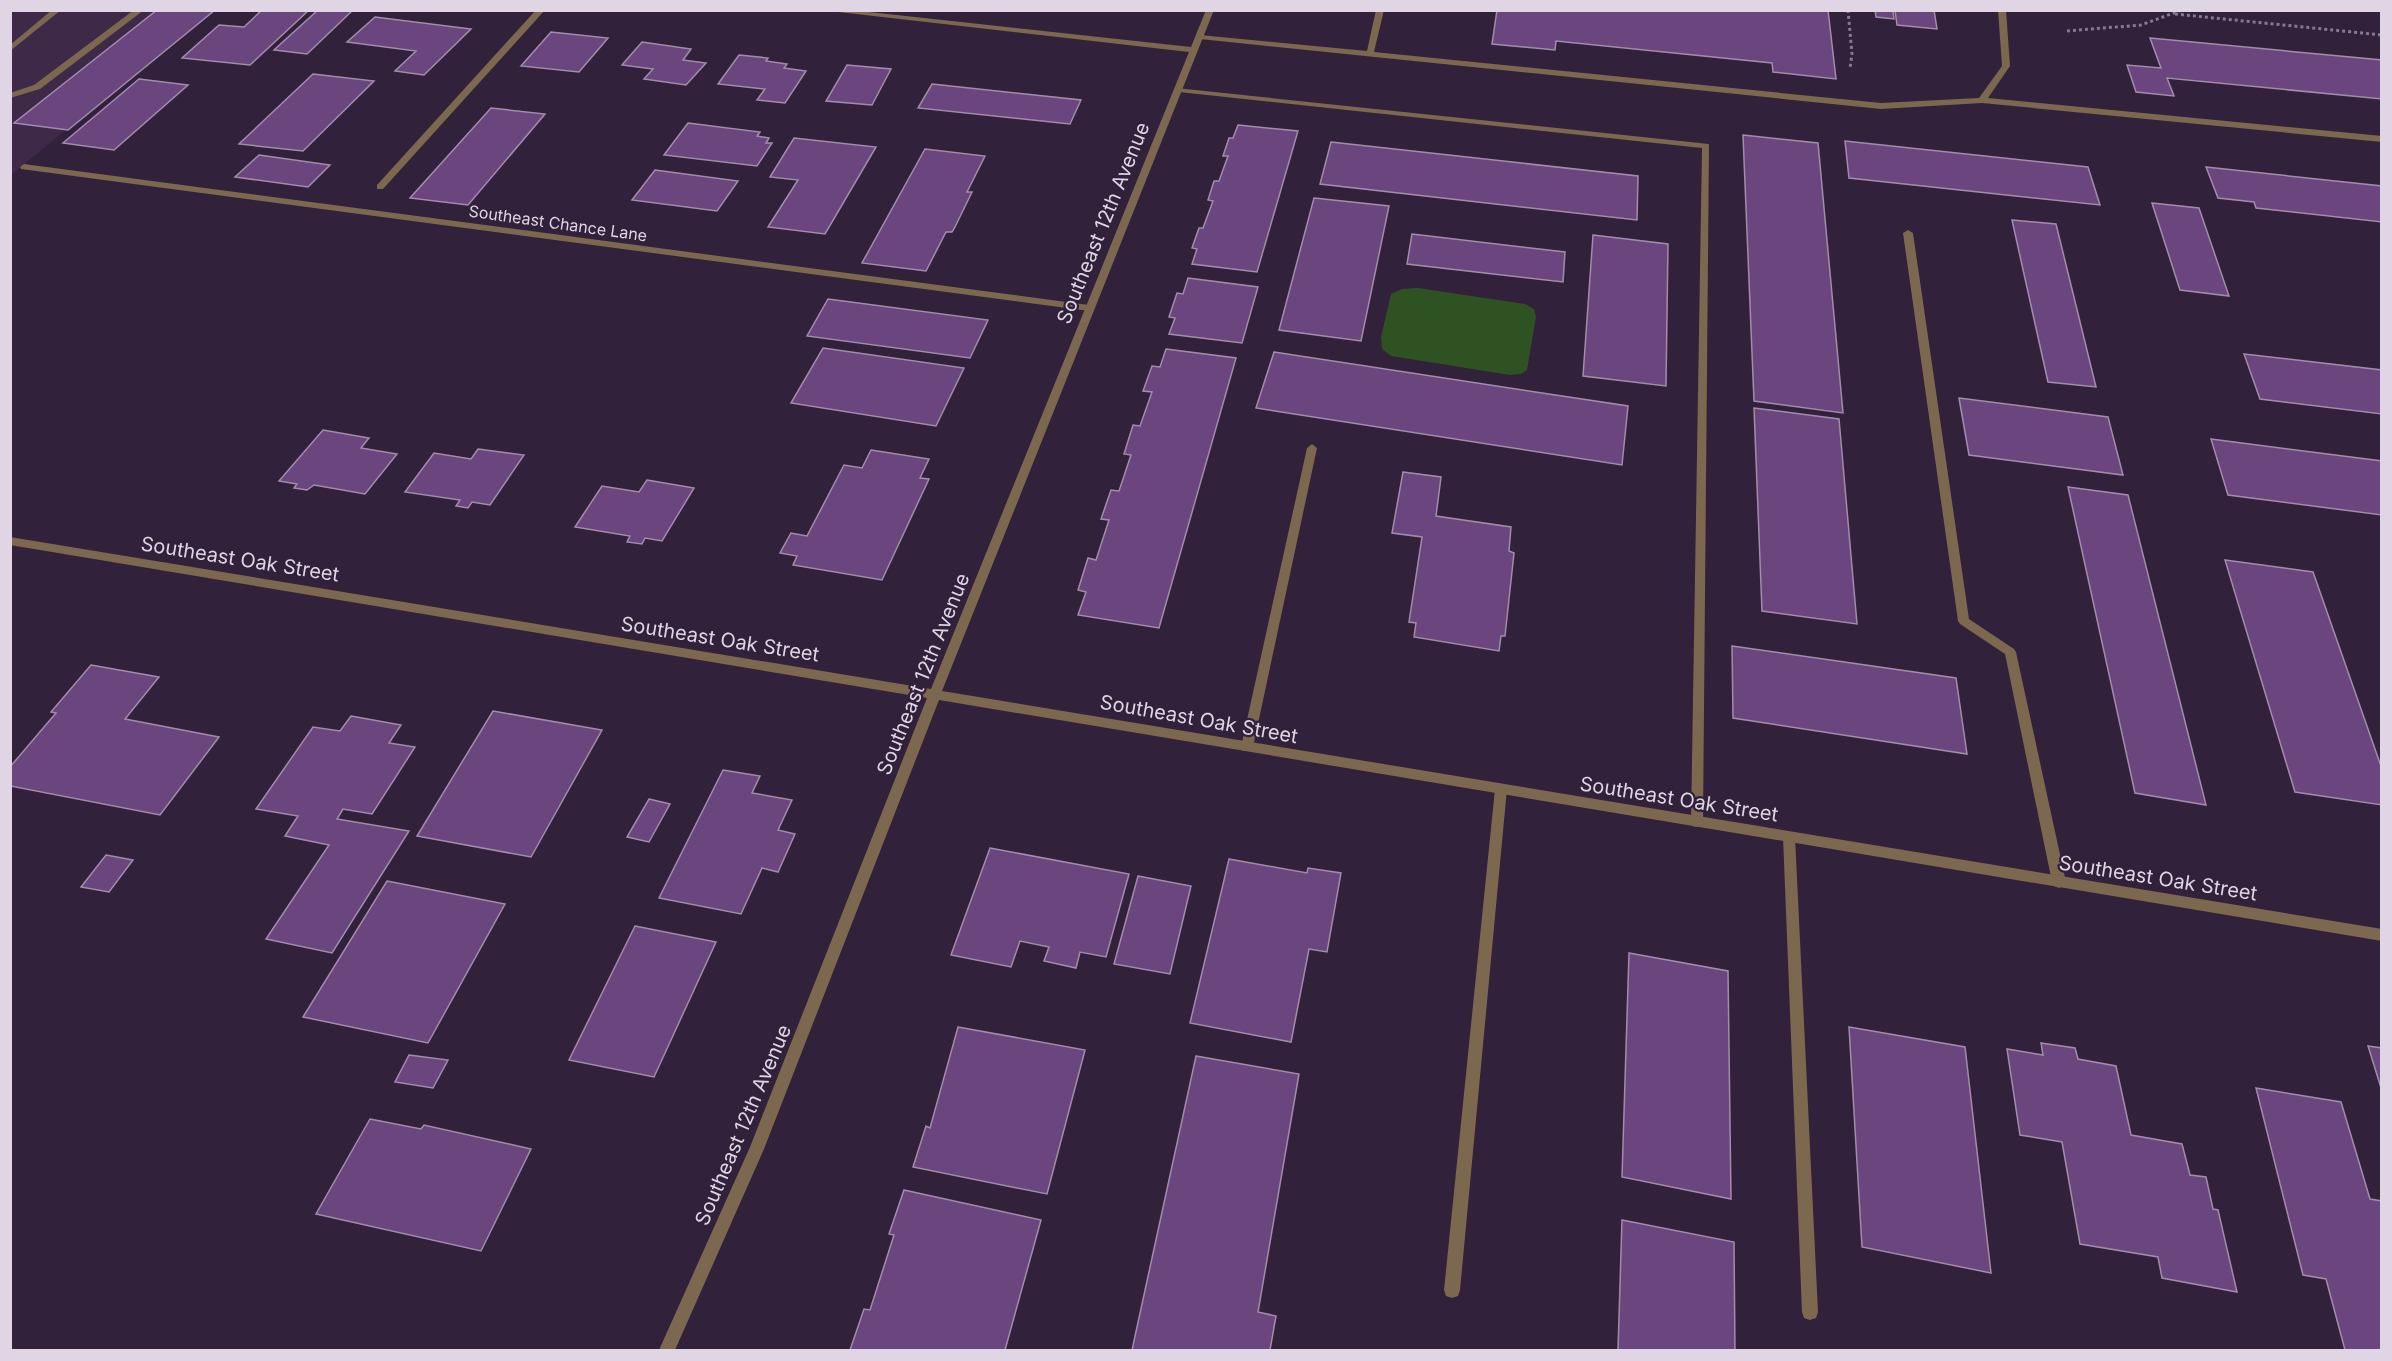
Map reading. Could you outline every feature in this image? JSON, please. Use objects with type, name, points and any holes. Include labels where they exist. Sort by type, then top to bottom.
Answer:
[{"type":"street","points":[[10,49],[57,10]]},
{"type":"street","points":[[10,96],[36,87],[140,10]]},
{"type":"street","points":[[380,187],[541,10]]},
{"type":"street","points":[[825,10],[1194,50]]},
{"type":"street","name":"Southeast 12th Avenue","points":[[667,1350],[757,1149],[935,694],[1210,10]]},
{"type":"street","points":[[1370,54],[1380,10]]},
{"type":"street","points":[[1982,100],[2006,66],[2005,26],[2002,10]]},
{"type":"street","points":[[1200,37],[1881,106],[1982,100],[2382,139]]},
{"type":"street","points":[[1179,90],[1706,146],[1697,822]]},
{"type":"street","name":"Southeast Chance Lane","points":[[24,167],[1089,308]]},
{"type":"street","points":[[1908,232],[1964,621],[2010,652],[2059,882]]},
{"type":"street","points":[[1247,747],[1312,448]]},
{"type":"street","name":"Southeast Oak Street","points":[[10,541],[2382,935]]},
{"type":"street","points":[[1452,1290],[1501,789]]},
{"type":"street","points":[[1789,837],[1810,1312]]},
{"type":"path","points":[[1848,10],[1852,54],[1850,73]]},
{"type":"path","points":[[2067,31],[2135,25],[2175,14],[2181,10]]},
{"type":"path","points":[[2175,14],[2382,35]]},
{"type":"shaded area","points":[[11,11],[209,11],[11,175]]},
{"type":"green space","points":[[1418,288],[1525,304],[1534,309],[1536,317],[1527,370],[1521,374],[1510,375],[1391,356],[1382,349],[1381,337],[1391,294],[1402,289]]},
{"type":"building","points":[[157,10],[215,10],[68,130],[14,123]]},
{"type":"building","points":[[262,10],[309,10],[250,65],[182,58],[219,25],[244,27]]},
{"type":"building","points":[[318,10],[353,10],[307,54],[274,50]]},
{"type":"building","points":[[1497,10],[1828,10],[1836,79],[1773,72],[1772,63],[1556,41],[1555,50],[1492,44]]},
{"type":"building","points":[[1875,10],[1893,10],[1894,19],[1876,17]]},
{"type":"building","points":[[1895,10],[1934,10],[1937,29],[1897,25]]},
{"type":"building","points":[[375,17],[471,29],[424,75],[395,71],[416,51],[347,42]]},
{"type":"building","points":[[551,32],[608,38],[579,72],[521,66]]},
{"type":"building","points":[[2150,38],[2382,60],[2382,99],[2167,78],[2174,96],[2136,92],[2127,65],[2161,68]]},
{"type":"building","points":[[642,42],[691,49],[683,60],[706,63],[686,85],[644,79],[653,69],[622,65]]},
{"type":"building","points":[[739,55],[768,58],[766,61],[787,64],[784,68],[806,71],[785,103],[757,100],[765,89],[718,84]]},
{"type":"building","points":[[847,65],[891,69],[872,105],[826,101]]},
{"type":"building","points":[[313,74],[374,81],[303,151],[239,144]]},
{"type":"building","points":[[139,79],[188,85],[114,150],[63,143]]},
{"type":"building","points":[[932,84],[1081,100],[1070,124],[918,108]]},
{"type":"building","points":[[491,108],[545,114],[468,205],[410,198]]},
{"type":"building","points":[[688,123],[760,132],[757,136],[769,138],[766,143],[772,143],[757,166],[664,155]]},
{"type":"building","points":[[1238,125],[1298,131],[1257,272],[1192,264],[1197,249],[1192,248],[1199,228],[1203,228],[1213,201],[1208,200],[1214,181],[1219,181],[1228,156],[1223,156],[1229,138],[1233,138]]},
{"type":"building","points":[[1743,135],[1818,143],[1843,413],[1754,401]]},
{"type":"building","points":[[794,138],[876,147],[825,234],[768,227],[798,180],[770,177]]},
{"type":"building","points":[[1845,141],[2088,167],[2100,205],[1849,178]]},
{"type":"building","points":[[1331,142],[1638,176],[1637,220],[1320,184]]},
{"type":"building","points":[[925,149],[985,156],[967,192],[972,192],[955,227],[952,232],[946,232],[926,271],[862,263]]},
{"type":"building","points":[[259,155],[330,165],[308,187],[235,177]]},
{"type":"building","points":[[2206,167],[2382,186],[2382,222],[2256,208],[2254,202],[2218,198]]},
{"type":"building","points":[[655,170],[738,181],[717,211],[632,200]]},
{"type":"building","points":[[1314,198],[1389,206],[1361,341],[1279,330]]},
{"type":"building","points":[[2152,203],[2199,208],[2229,296],[2180,290]]},
{"type":"building","points":[[2012,220],[2056,224],[2096,387],[2048,382]]},
{"type":"building","points":[[1412,234],[1565,252],[1563,282],[1407,264]]},
{"type":"building","points":[[1593,235],[1668,244],[1666,386],[1583,376]]},
{"type":"building","points":[[1188,278],[1258,287],[1242,343],[1169,334],[1175,318],[1169,317],[1177,293],[1183,294]]},
{"type":"building","points":[[828,299],[988,320],[970,358],[807,336]]},
{"type":"building","points":[[823,348],[964,368],[936,426],[791,403]]},
{"type":"building","points":[[1166,349],[1236,358],[1159,628],[1078,615],[1086,592],[1078,590],[1088,558],[1096,560],[1109,520],[1101,519],[1111,490],[1119,491],[1131,455],[1124,454],[1133,425],[1140,426],[1152,392],[1143,391],[1152,366],[1160,367]]},
{"type":"building","points":[[1274,352],[1628,406],[1622,465],[1256,408]]},
{"type":"building","points":[[2244,354],[2382,370],[2382,414],[2260,399]]},
{"type":"building","points":[[1959,398],[2108,417],[2123,475],[1969,455]]},
{"type":"building","points":[[1754,408],[1839,419],[1857,624],[1762,611]]},
{"type":"building","points":[[323,430],[369,438],[361,448],[397,454],[365,494],[314,485],[307,490],[294,488],[297,484],[279,481]]},
{"type":"building","points":[[2211,439],[2382,461],[2382,515],[2228,495]]},
{"type":"building","points":[[478,449],[524,455],[490,505],[472,502],[468,508],[456,506],[460,500],[405,492],[434,453],[471,459]]},
{"type":"building","points":[[871,450],[929,459],[920,478],[929,479],[882,580],[793,565],[797,556],[780,553],[791,533],[807,536],[844,465],[862,468]]},
{"type":"building","points":[[1403,472],[1441,477],[1436,516],[1511,527],[1509,551],[1514,553],[1505,636],[1501,636],[1499,651],[1414,637],[1416,623],[1409,622],[1422,537],[1392,533]]},
{"type":"building","points":[[647,480],[694,488],[662,541],[645,538],[642,544],[627,542],[630,536],[575,527],[602,486],[639,492]]},
{"type":"building","points":[[2068,487],[2128,495],[2206,805],[2135,793]]},
{"type":"building","points":[[2225,560],[2313,572],[2382,769],[2382,805],[2295,792]]},
{"type":"building","points":[[1732,646],[1956,678],[1967,754],[1733,718]]},
{"type":"building","points":[[91,665],[159,677],[125,719],[219,737],[160,815],[10,786],[10,767],[56,713],[51,712]]},
{"type":"building","points":[[493,711],[602,730],[531,857],[417,836]]},
{"type":"building","points":[[351,716],[401,725],[389,743],[415,747],[372,814],[343,809],[337,819],[409,831],[332,953],[266,939],[329,845],[285,836],[298,816],[256,809],[313,727],[340,731]]},
{"type":"building","points":[[723,770],[760,776],[752,793],[792,800],[778,830],[795,834],[778,872],[762,868],[741,914],[659,898]]},
{"type":"building","points":[[649,799],[670,804],[649,842],[627,837]]},
{"type":"building","points":[[990,848],[1129,874],[1106,957],[1080,952],[1076,968],[1044,961],[1049,947],[1020,941],[1011,967],[951,955]]},
{"type":"building","points":[[106,855],[133,860],[109,892],[81,887]]},
{"type":"building","points":[[1229,859],[1307,873],[1308,868],[1341,873],[1327,952],[1309,949],[1291,1042],[1190,1023]]},
{"type":"building","points":[[1138,876],[1191,886],[1170,974],[1114,964]]},
{"type":"building","points":[[387,881],[505,904],[428,1043],[303,1017]]},
{"type":"building","points":[[635,926],[716,942],[654,1077],[569,1060]]},
{"type":"building","points":[[1629,953],[1728,971],[1731,1199],[1622,1177]]},
{"type":"building","points":[[958,1027],[1085,1050],[1047,1194],[913,1167],[926,1126],[930,1128]]},
{"type":"building","points":[[1849,1027],[1965,1047],[1991,1273],[1862,1247]]},
{"type":"building","points":[[2041,1043],[2075,1048],[2078,1059],[2116,1066],[2131,1135],[2182,1144],[2190,1175],[2206,1177],[2213,1209],[2218,1210],[2237,1292],[2162,1278],[2158,1257],[2080,1244],[2062,1142],[2020,1135],[2007,1049],[2043,1055]]},
{"type":"building","points":[[2368,1046],[2382,1048],[2382,1091]]},
{"type":"building","points":[[409,1055],[448,1060],[433,1088],[395,1082]]},
{"type":"building","points":[[1196,1056],[1299,1074],[1258,1312],[1276,1316],[1270,1350],[1132,1350]]},
{"type":"building","points":[[2256,1088],[2341,1102],[2370,1199],[2382,1201],[2382,1350],[2345,1350],[2326,1279],[2303,1275]]},
{"type":"building","points":[[370,1119],[421,1129],[424,1125],[531,1149],[481,1251],[316,1214]]},
{"type":"building","points":[[904,1190],[1041,1220],[1005,1350],[850,1350],[864,1309],[870,1310],[894,1235],[889,1234]]},
{"type":"building","points":[[1622,1220],[1734,1242],[1735,1350],[1618,1350]]}]
